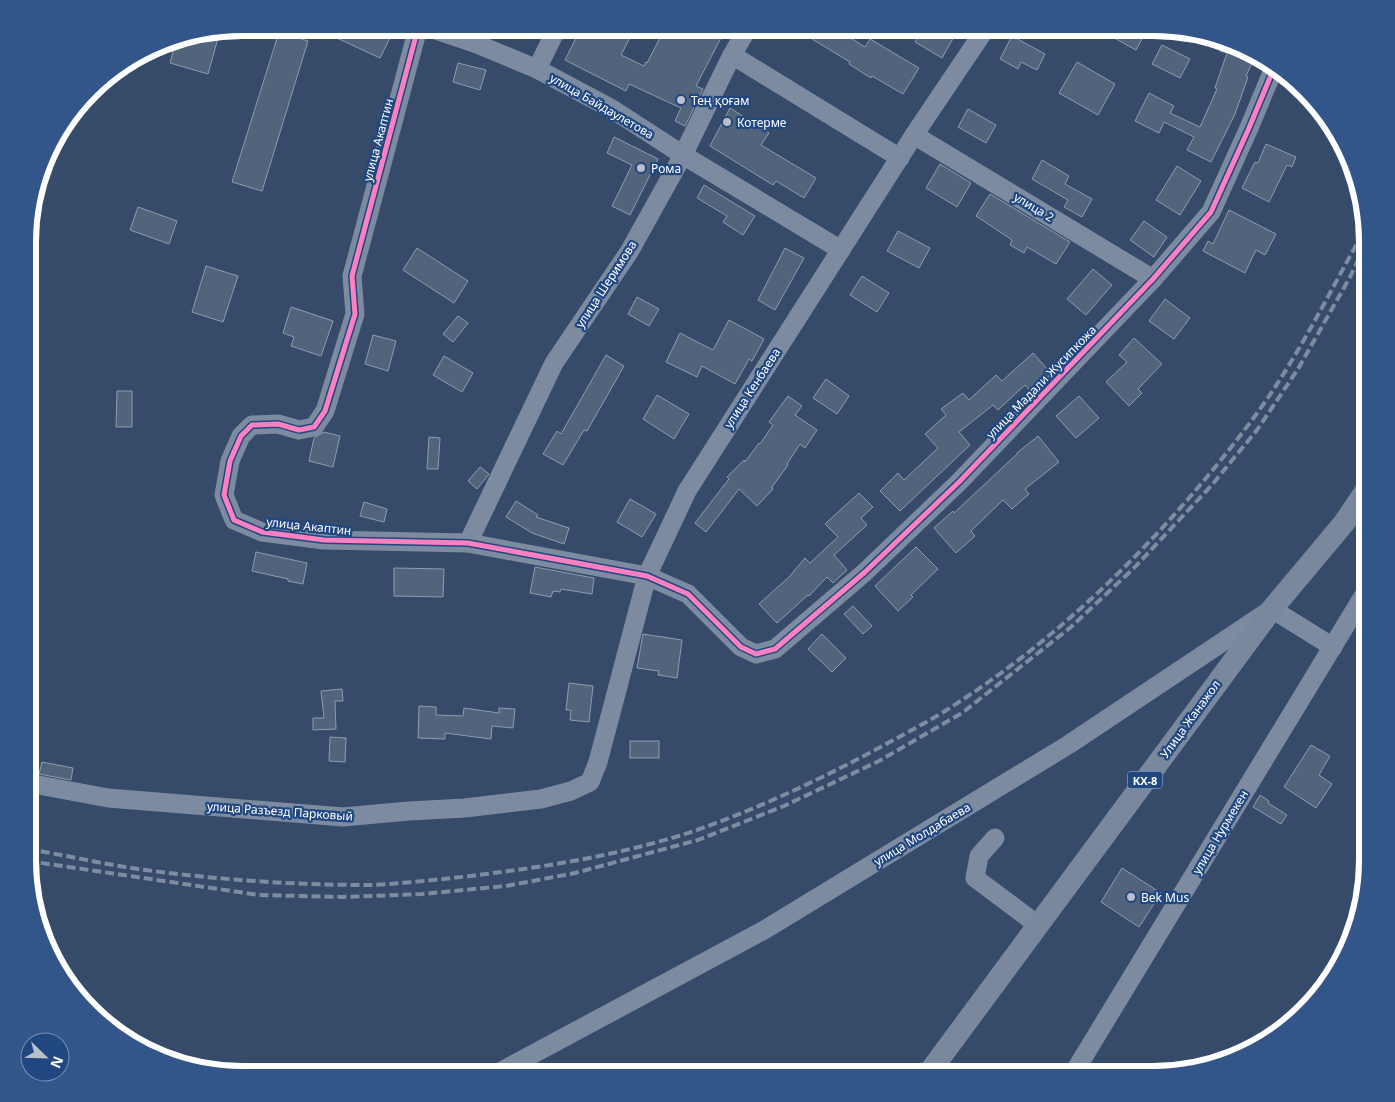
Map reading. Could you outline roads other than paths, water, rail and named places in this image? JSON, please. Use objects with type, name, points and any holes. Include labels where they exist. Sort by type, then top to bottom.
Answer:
[{"type":"main road","name":"Улица Жанажол","points":[[934,1066],[1272,609],[1344,523],[1359,501]]},
{"type":"street","name":"улица Акаптин","points":[[416,36],[352,276],[355,314],[325,411],[314,427],[299,430],[278,424],[252,426],[241,436],[230,461],[224,495],[234,520],[262,532],[324,540],[468,543],[647,576],[688,594],[741,647],[756,654]]},
{"type":"street","name":"улица Байдаулетова","points":[[454,36],[537,69],[612,109],[683,156],[841,250]]},
{"type":"street","points":[[537,69],[554,36]]},
{"type":"street","name":"улица Шеримова","points":[[468,543],[554,363],[629,252],[683,156],[732,55],[743,36]]},
{"type":"street","name":"улица Кенбаева","points":[[590,782],[598,762],[647,576],[686,491],[914,135],[981,36]]},
{"type":"street","points":[[732,55],[900,158]]},
{"type":"street","name":"улица Мадали Жусипкожа","points":[[756,654],[774,649],[865,572],[959,482],[1153,279],[1211,212],[1271,74]]},
{"type":"street","name":"улица 2","points":[[914,135],[1153,279]]},
{"type":"street","name":"улица Нурмекен","points":[[1078,1066],[1359,603]]},
{"type":"street","points":[[1272,609],[1333,647]]},
{"type":"street","name":"улица Молдабаева","points":[[511,1066],[766,929],[1068,745],[1272,609]]},
{"type":"street","name":"улица Разъезд Парковый","points":[[36,784],[108,798],[343,817],[465,808],[541,799],[570,791],[590,782]]},
{"type":"street","points":[[995,838],[980,856],[975,878],[1038,924]]},
{"type":"railway","points":[[36,851],[106,864],[179,874],[287,883],[373,885],[473,876],[595,857],[670,839],[764,804],[853,761],[945,711],[1030,651],[1110,581],[1183,505],[1249,424],[1279,382],[1359,238]]},
{"type":"railway","points":[[36,862],[259,895],[343,897],[422,894],[506,886],[575,873],[698,840],[784,806],[879,761],[962,713],[1071,627],[1134,568],[1211,486],[1257,430],[1298,369],[1359,258]]},
{"type":"place","name":"Тең қоғам","points":[[681,100]]},
{"type":"place","name":"Котерме","points":[[727,122]]},
{"type":"place","name":"Рома","points":[[641,168]]},
{"type":"place","name":"Bek Mus","points":[[1131,897]]}]
